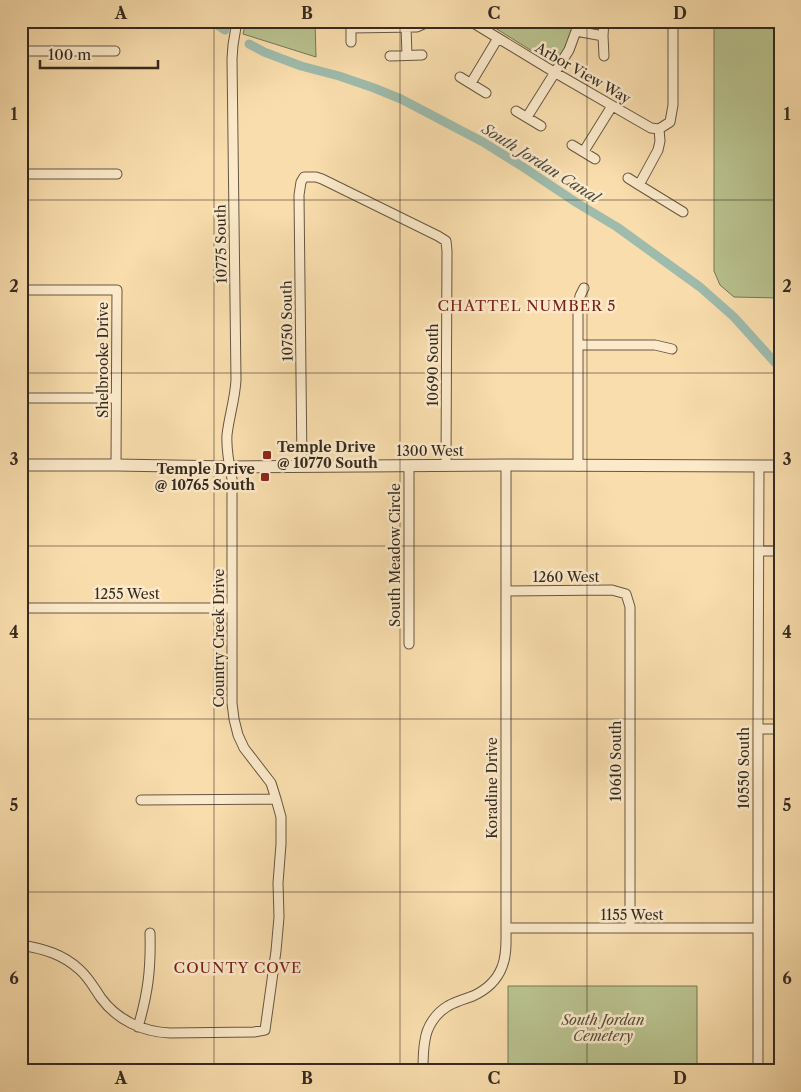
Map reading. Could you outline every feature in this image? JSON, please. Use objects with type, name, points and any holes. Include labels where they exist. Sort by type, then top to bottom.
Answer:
[{"type":"street","name":"10775 South","points":[[230,467],[227,437],[236,380],[232,60],[237,21]]},
{"type":"street","points":[[351,42],[351,25],[417,27],[430,21]]},
{"type":"street","name":"Arbor View Way","points":[[470,21],[612,106],[651,128],[659,129]]},
{"type":"street","points":[[604,21],[604,56]]},
{"type":"street","points":[[639,185],[658,150],[660,141],[659,129],[670,122],[673,104],[673,21]]},
{"type":"street","points":[[527,117],[569,50],[577,26],[603,36]]},
{"type":"street","points":[[406,27],[407,55]]},
{"type":"street","points":[[471,83],[498,38]]},
{"type":"street","points":[[21,51],[115,51]]},
{"type":"street","points":[[390,56],[422,55]]},
{"type":"street","points":[[460,77],[486,92]]},
{"type":"street","points":[[584,151],[612,106]]},
{"type":"street","points":[[516,111],[541,126]]},
{"type":"street","points":[[572,145],[595,159]]},
{"type":"street","points":[[21,174],[117,174]]},
{"type":"street","name":"10750 South","points":[[302,466],[299,195],[301,182],[304,177]]},
{"type":"street","name":"10690 South","points":[[304,177],[322,179],[446,241],[446,466]]},
{"type":"street","points":[[628,178],[683,212]]},
{"type":"street","points":[[578,466],[578,306],[584,288]]},
{"type":"street","name":"Shelbrooke Drive","points":[[21,290],[117,290],[116,465]]},
{"type":"street","points":[[578,344],[655,345],[672,349]]},
{"type":"street","points":[[21,398],[116,398]]},
{"type":"street","name":"1300 West","points":[[21,465],[230,467],[780,466]]},
{"type":"street","name":"Koradine Drive","points":[[423,1071],[424,1040],[433,1020],[448,1005],[483,991],[497,976],[504,960],[506,928],[506,465]]},
{"type":"street","name":"South Meadow Circle","points":[[409,466],[409,644]]},
{"type":"street","name":"10550 South","points":[[758,1071],[760,466]]},
{"type":"street","name":"Country Creek Drive","points":[[21,946],[40,948],[63,957],[86,975],[108,1007],[138,1027],[159,1032],[254,1032],[265,1030],[279,917],[278,883],[281,817],[271,783],[244,748],[234,720],[232,703],[232,479],[230,467]]},
{"type":"street","points":[[759,551],[780,550]]},
{"type":"street","name":"1260 West","points":[[506,591],[612,590],[626,594]]},
{"type":"street","name":"10610 South","points":[[626,594],[630,607],[630,928]]},
{"type":"street","name":"1255 West","points":[[21,608],[232,608]]},
{"type":"street","points":[[758,729],[780,729]]},
{"type":"street","points":[[142,800],[276,799]]},
{"type":"street","name":"1155 West","points":[[506,928],[757,928]]},
{"type":"street","points":[[138,1027],[148,991],[150,934]]},
{"type":"green space","points":[[246,21],[315,21],[316,57],[243,34]]},
{"type":"green space","points":[[484,21],[574,21],[568,42],[559,58],[555,61],[548,61]]},
{"type":"green space","points":[[715,21],[780,21],[780,298],[734,297],[720,285],[714,271]]},
{"type":"green space","name":"South Jordan Cemetery","points":[[508,986],[697,986],[697,1071],[508,1071]]},
{"type":"waterway","name":"South Jordan Canal","points":[[211,21],[225,30]]},
{"type":"waterway","name":"South Jordan Canal","points":[[249,44],[264,52],[301,66],[339,76],[401,99],[483,142],[617,227],[700,287],[734,317],[780,368]]},
{"type":"place","name":"Temple Drive @ 10770 South","points":[[267,455]]},
{"type":"place","name":"Temple Drive @ 10765 South","points":[[265,477]]},
{"type":"district","name":"CHATTEL NUMBER 5","points":[[527,305]]},
{"type":"district","name":"COUNTY COVE","points":[[238,967]]}]
